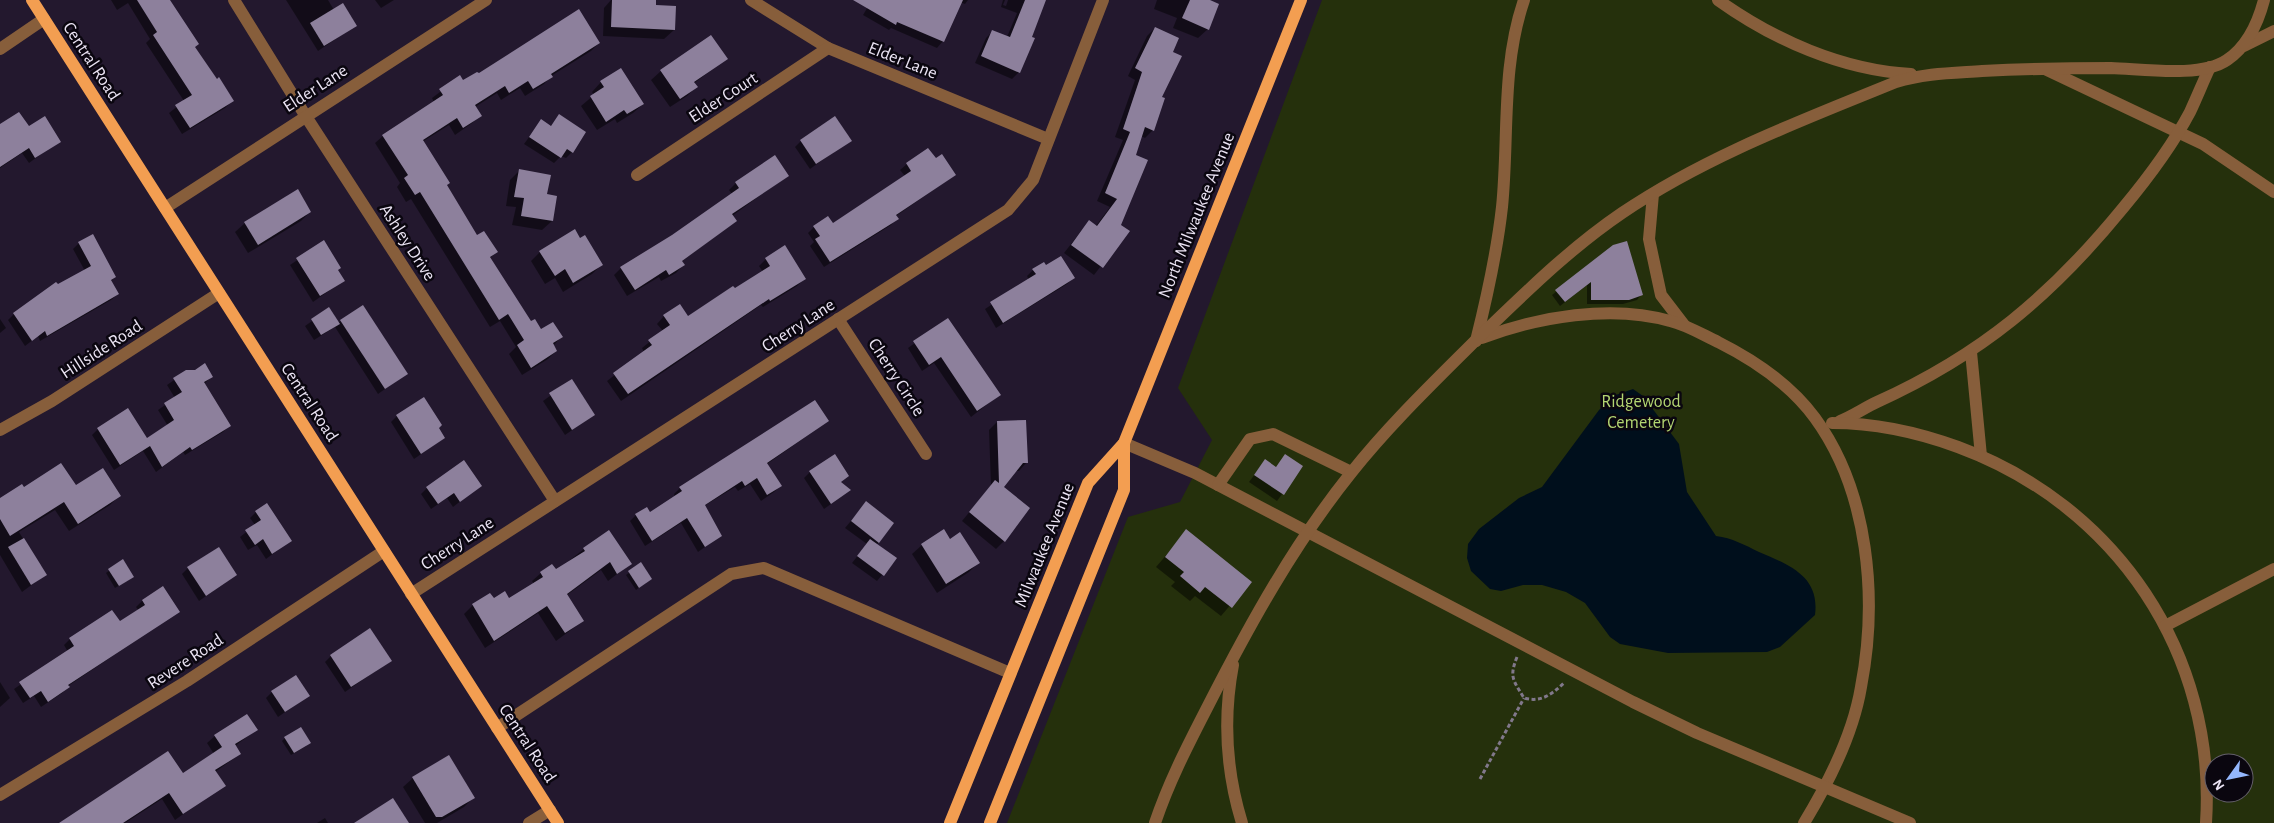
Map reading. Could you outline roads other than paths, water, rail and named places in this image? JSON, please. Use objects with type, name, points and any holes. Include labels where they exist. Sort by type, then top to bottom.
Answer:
[{"type":"main road","name":"Central Road","points":[[32,0],[558,823]]},
{"type":"main road","name":"North Milwaukee Avenue","points":[[1124,443],[1301,0]]},
{"type":"main road","name":"Milwaukee Avenue","points":[[950,823],[1088,483],[1124,443]]},
{"type":"main road","points":[[990,823],[1124,490],[1124,443]]},
{"type":"street","name":"Ashley Drive","points":[[234,0],[305,115],[555,501]]},
{"type":"street","name":"Elder Lane","points":[[165,208],[305,115],[486,0]]},
{"type":"street","name":"Elder Lane","points":[[751,0],[828,48],[1048,139]]},
{"type":"street","name":"Cherry Lane","points":[[411,594],[1008,210],[1033,180],[1103,0]]},
{"type":"street","points":[[1476,340],[1498,232],[1505,166],[1508,79],[1524,0]]},
{"type":"street","points":[[1718,0],[1794,44],[1864,68],[1920,75],[2042,68],[2185,70],[2210,67],[2226,61],[2240,49],[2274,31]]},
{"type":"street","points":[[2240,49],[2250,35],[2264,0]]},
{"type":"street","points":[[0,49],[44,19]]},
{"type":"street","name":"Elder Court","points":[[637,175],[828,48]]},
{"type":"street","points":[[1826,425],[1854,416],[1971,352],[2036,300],[2090,248],[2140,187],[2178,131],[2210,67]]},
{"type":"street","points":[[2042,68],[2178,131],[2221,155],[2274,192]]},
{"type":"street","points":[[1155,823],[1180,760],[1236,651],[1309,531],[1351,472],[1402,413],[1476,340],[1553,268],[1614,219],[1653,194],[1731,151],[1888,85],[1920,75]]},
{"type":"street","points":[[1653,194],[1649,238],[1661,295],[1685,327]]},
{"type":"street","name":"Hillside Road","points":[[0,430],[52,401],[219,293]]},
{"type":"street","points":[[1476,340],[1530,322],[1580,316],[1615,314],[1671,321],[1749,358],[1795,395],[1826,425],[1852,495],[1860,526],[1868,594],[1868,624],[1861,688],[1853,719],[1825,788],[1804,823]]},
{"type":"street","name":"Cherry Circle","points":[[838,320],[926,454]]},
{"type":"street","points":[[1971,352],[1981,456]]},
{"type":"street","points":[[1826,425],[1862,423],[1937,440],[1981,456],[2013,470],[2038,486],[2086,524],[2135,579],[2165,626],[2191,686],[2199,715],[2207,772],[2206,823]]},
{"type":"street","points":[[1218,485],[1250,438],[1273,434],[1351,472]]},
{"type":"street","points":[[1124,443],[1218,485],[1309,531],[1522,644],[1697,733],[1910,823]]},
{"type":"street","name":"Revere Road","points":[[0,795],[188,681],[384,551]]},
{"type":"street","points":[[498,728],[731,574],[764,568],[1010,673]]},
{"type":"street","points":[[2165,626],[2274,569]]},
{"type":"street","points":[[1236,651],[1228,689],[1227,726],[1232,785],[1242,823]]},
{"type":"street","points":[[529,823],[550,810]]},
{"type":"water","points":[[1633,389],[1643,396],[1679,444],[1687,492],[1716,536],[1738,542],[1791,567],[1807,581],[1813,591],[1815,615],[1780,647],[1767,652],[1668,653],[1620,644],[1610,637],[1585,603],[1566,592],[1542,585],[1523,585],[1501,591],[1490,589],[1471,571],[1467,558],[1468,544],[1479,529],[1519,498],[1542,487],[1599,410],[1613,396]]},
{"type":"park label","name":"Ridgewood Cemetery","points":[[1641,411]]}]
